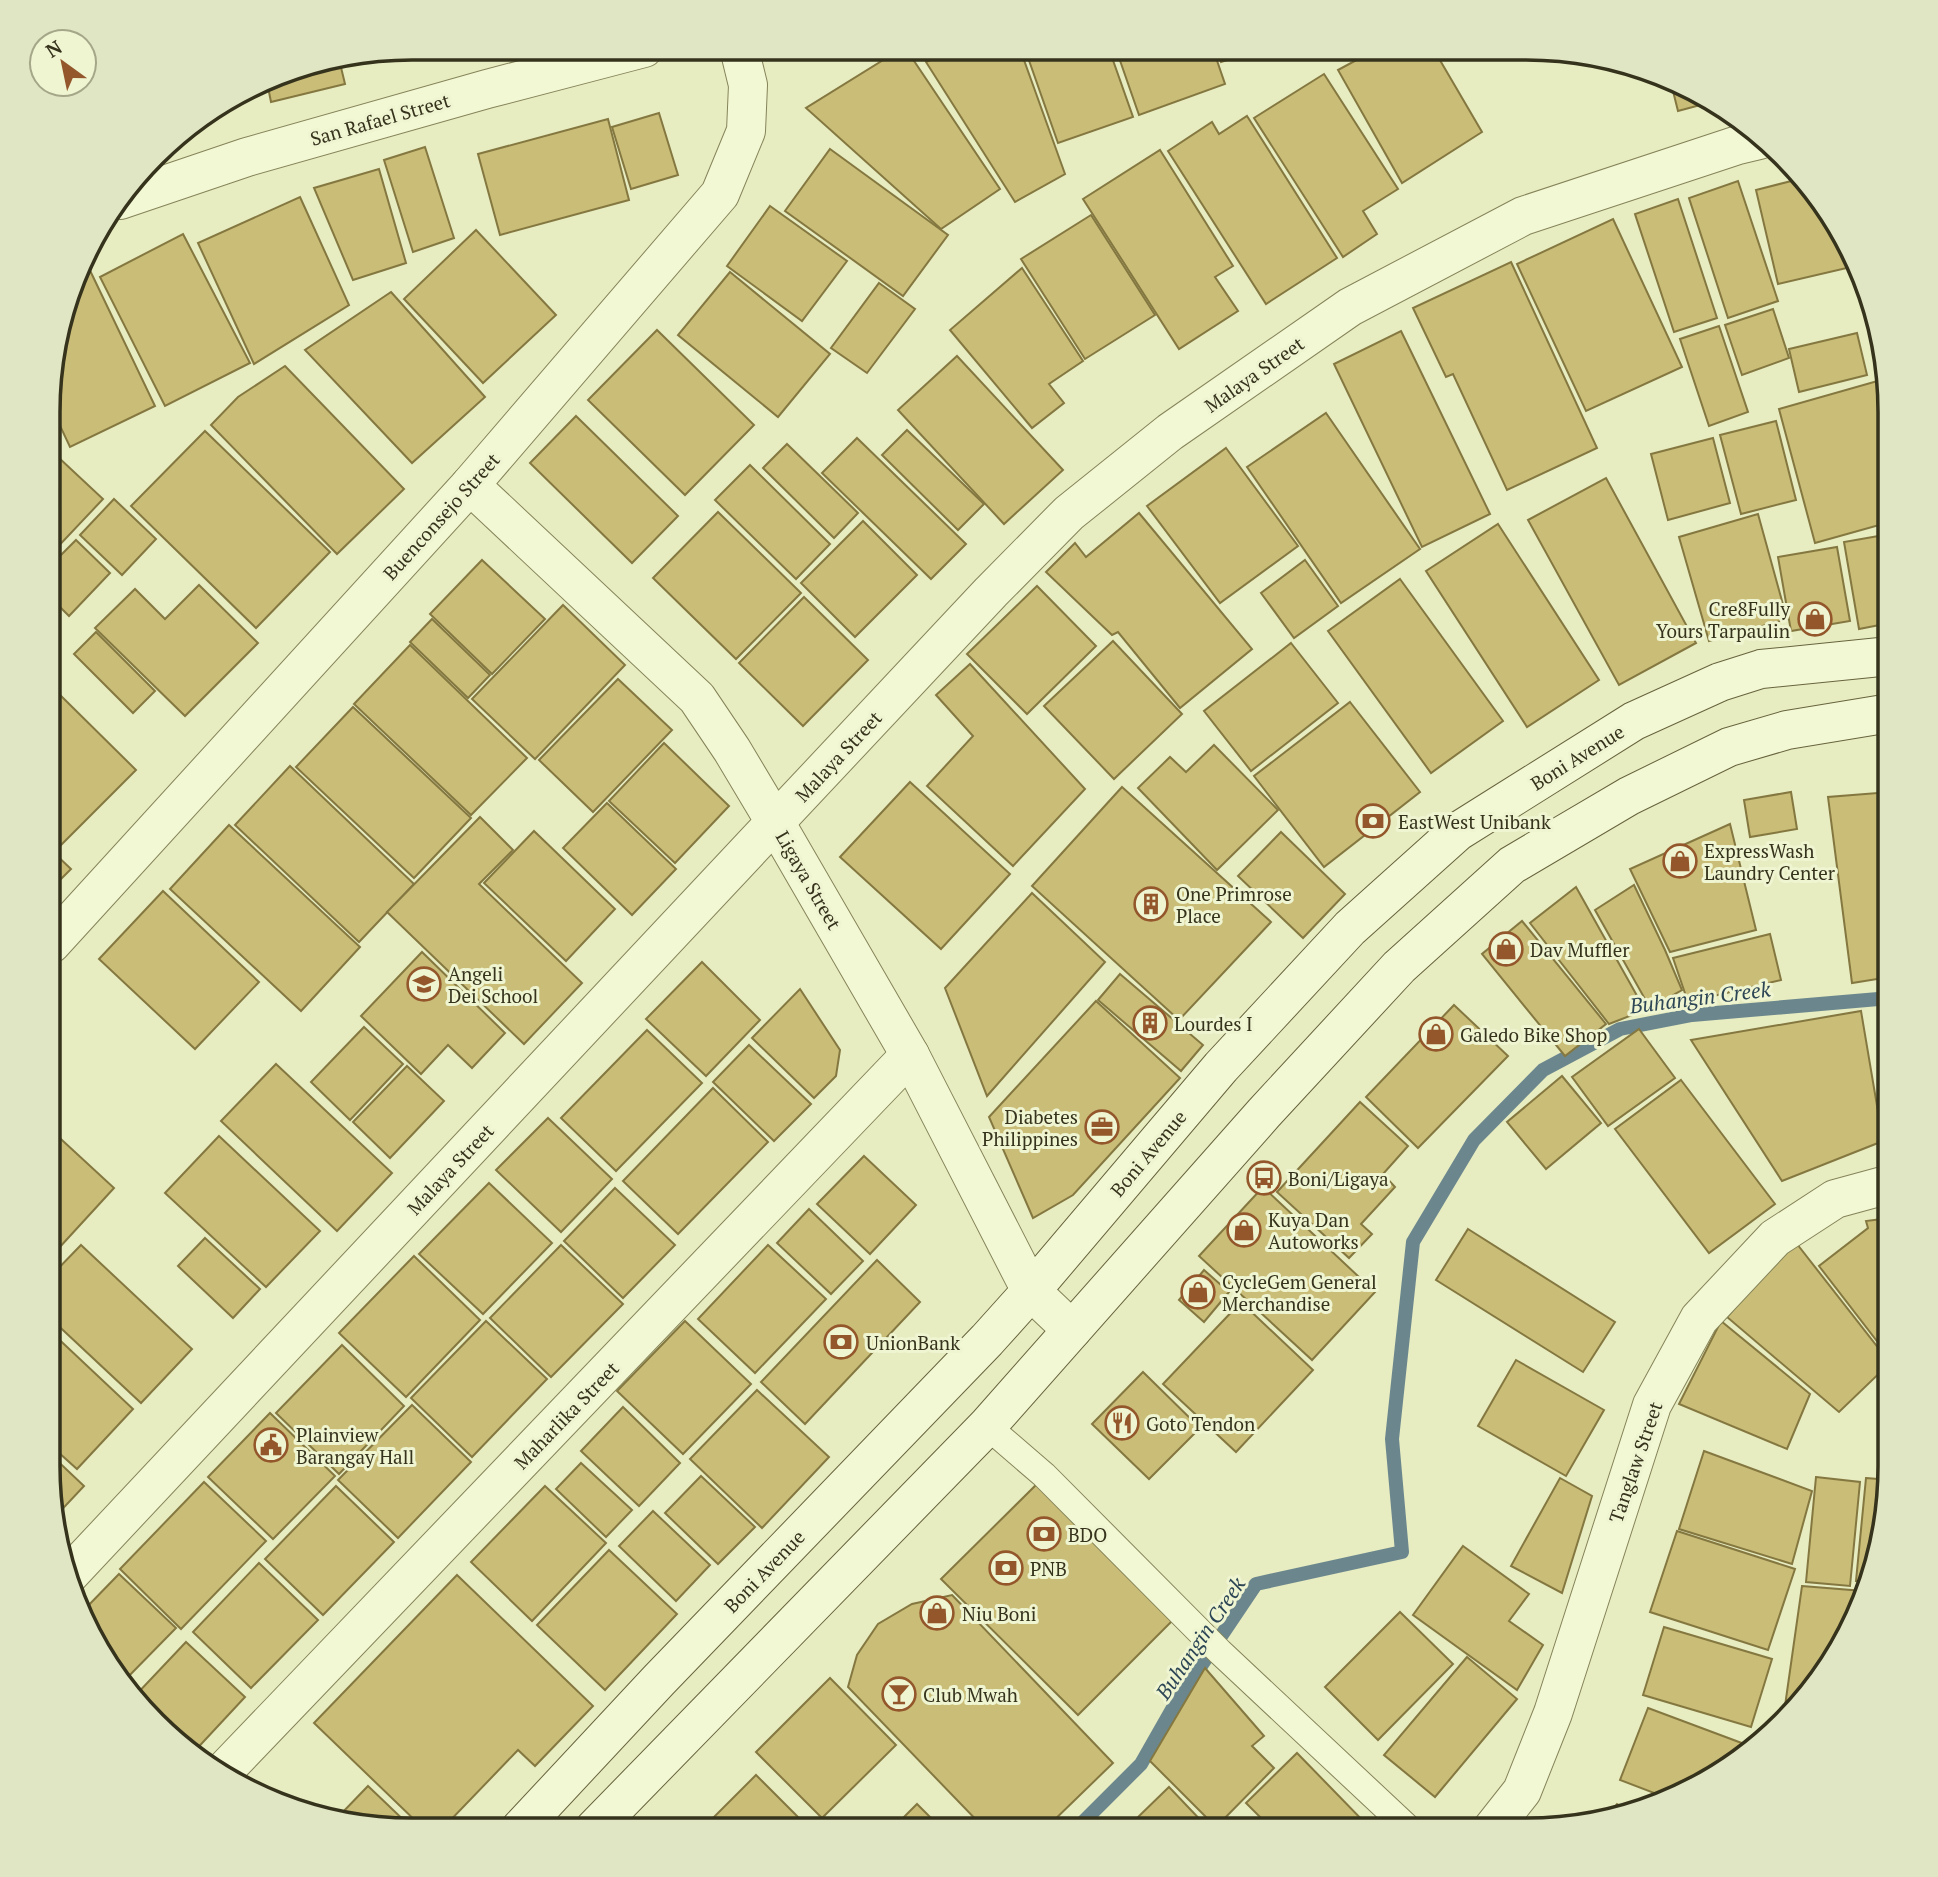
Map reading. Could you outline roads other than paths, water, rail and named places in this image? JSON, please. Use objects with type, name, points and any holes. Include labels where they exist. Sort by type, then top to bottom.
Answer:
[{"type":"street","name":"San Rafael Street","points":[[133,196],[247,157],[598,60]]},
{"type":"street","name":"Buenconsejo Street","points":[[60,934],[470,485],[720,194],[746,131],[748,85],[742,60]]},
{"type":"street","name":"Malaya Street","points":[[75,1569],[991,592],[1069,513],[1170,432],[1350,307],[1523,216],[1752,142]]},
{"type":"street","name":"Ligaya Street","points":[[470,485],[697,698],[732,750],[911,1055],[1031,1291],[1072,1330]]},
{"type":"street","name":"Boni Avenue","points":[[530,1818],[659,1680],[987,1340],[1221,1067],[1350,928],[1457,832],[1634,721],[1720,682],[1761,669],[1878,657]]},
{"type":"street","points":[[605,1818],[987,1426],[1264,1113],[1399,967],[1512,865],[1629,796],[1728,747],[1787,730],[1878,715]]},
{"type":"street","name":"Maharlika Street","points":[[229,1766],[911,1055]]},
{"type":"street","name":"Tanglaw Street","points":[[1501,1818],[1522,1791],[1553,1713],[1652,1405],[1699,1319],[1775,1238],[1835,1199],[1878,1187]]},
{"type":"lane","points":[[987,1426],[1044,1475],[1213,1645],[1397,1818]]},
{"type":"waterway","name":"Buhangin Creek","points":[[1087,1818],[1141,1764],[1174,1706],[1256,1584],[1402,1552],[1392,1439],[1413,1242],[1474,1140],[1543,1070],[1620,1029],[1692,1015],[1878,999]]},
{"type":"place","name":"Cre8Fully Yours Tarpaulin","points":[[1815,619]]},
{"type":"place","name":"EastWest Unibank","points":[[1373,821]]},
{"type":"place","name":"ExpressWash Laundry Center","points":[[1680,861]]},
{"type":"place","name":"One Primrose Place","points":[[1151,904]]},
{"type":"place","name":"Dav Muffler","points":[[1506,949]]},
{"type":"place","name":"Angeli Dei School","points":[[424,984]]},
{"type":"place","name":"Lourdes I","points":[[1150,1023]]},
{"type":"place","name":"Galedo Bike Shop","points":[[1436,1034]]},
{"type":"place","name":"Diabetes Philippines","points":[[1102,1127]]},
{"type":"place","name":"Boni/Ligaya","points":[[1264,1178]]},
{"type":"place","name":"Kuya Dan Autoworks","points":[[1244,1230]]},
{"type":"place","name":"CycleGem General Merchandise","points":[[1198,1292]]},
{"type":"place","name":"UnionBank","points":[[841,1342]]},
{"type":"place","name":"Goto Tendon","points":[[1122,1423]]},
{"type":"place","name":"Plainview Barangay Hall","points":[[271,1445]]},
{"type":"place","name":"BDO","points":[[1044,1534]]},
{"type":"place","name":"PNB","points":[[1006,1568]]},
{"type":"place","name":"Niu Boni","points":[[937,1613]]},
{"type":"place","name":"Club Mwah","points":[[899,1694]]}]
